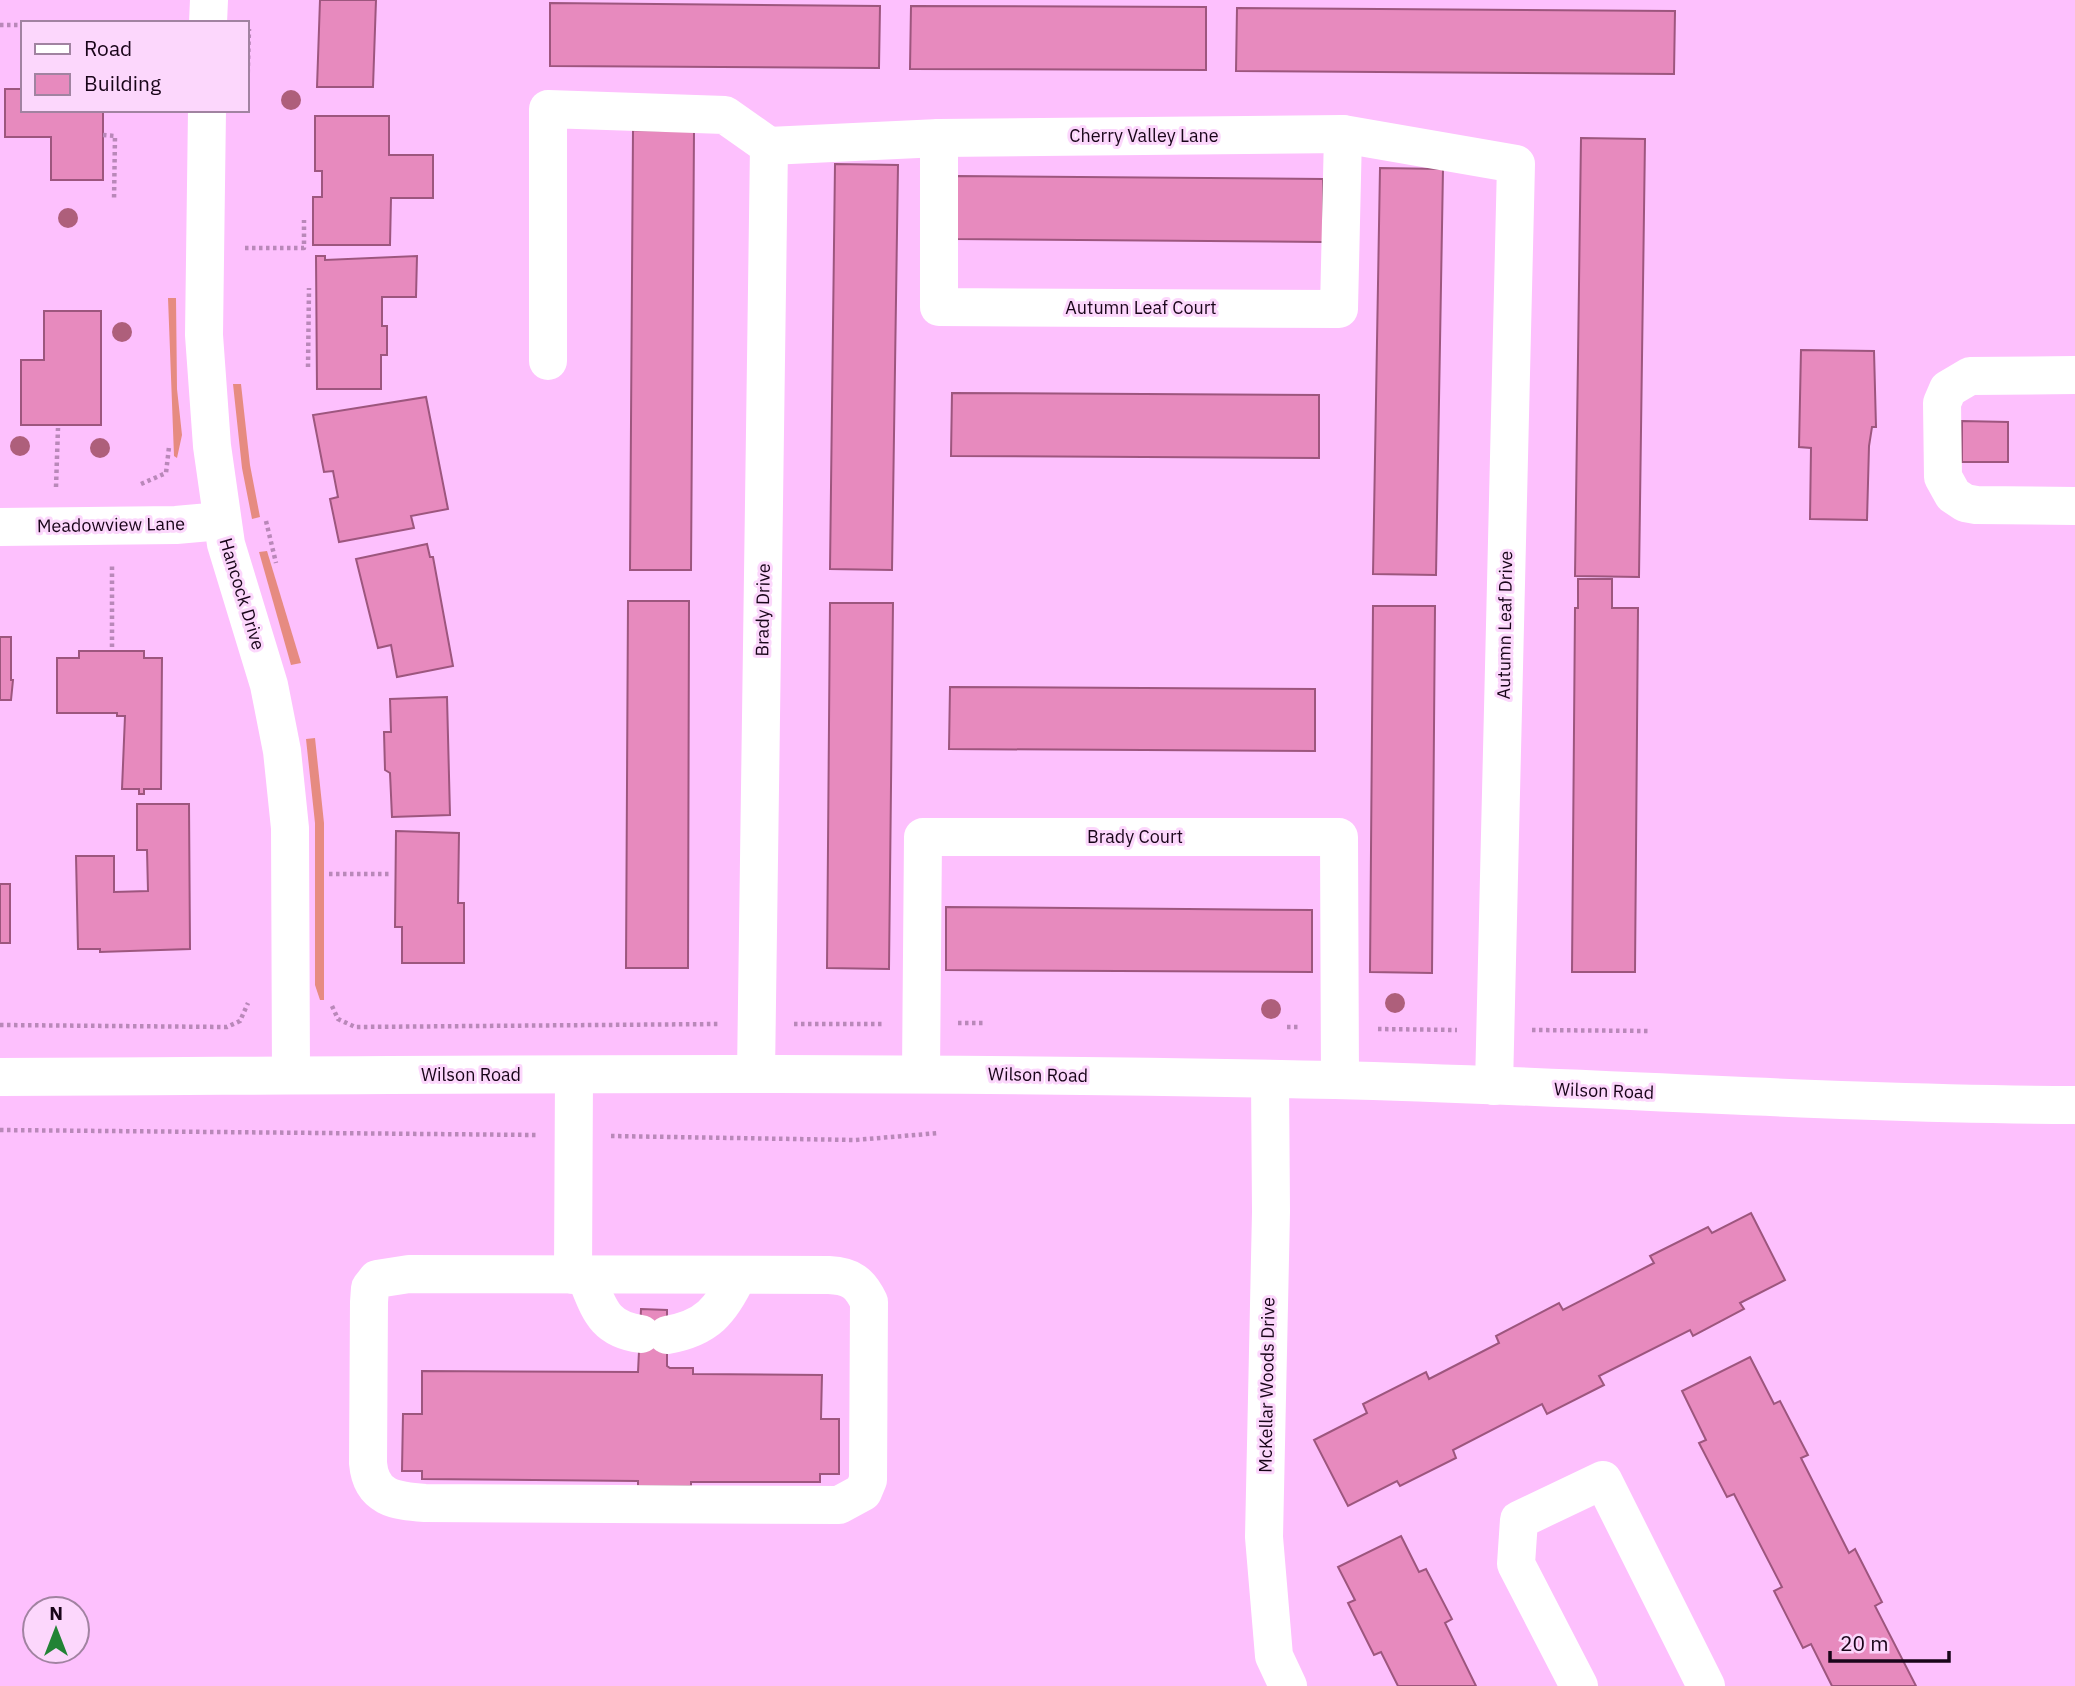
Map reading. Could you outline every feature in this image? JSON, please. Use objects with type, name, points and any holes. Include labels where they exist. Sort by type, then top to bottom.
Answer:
[{"type":"street","points":[[208,21],[209,0]]},
{"type":"street","points":[[548,361],[548,109],[725,115],[769,146]]},
{"type":"street","name":"Hancock Drive","points":[[207,112],[205,367],[221,521],[269,685],[282,751],[290,828],[291,1075]]},
{"type":"street","name":"Cherry Valley Lane","points":[[769,146],[939,138],[1343,134],[1516,164]]},
{"type":"street","name":"Autumn Leaf Court","points":[[939,138],[939,307],[1339,309],[1343,134]]},
{"type":"street","name":"Brady Drive","points":[[756,1074],[769,146]]},
{"type":"street","name":"Autumn Leaf Drive","points":[[1494,1086],[1516,164]]},
{"type":"street","points":[[2075,375],[1964,377],[1948,389],[1942,403],[1944,477],[1953,495],[1965,503],[1976,505],[2075,506]]},
{"type":"street","name":"Meadowview Lane","points":[[0,527],[221,521]]},
{"type":"street","name":"Brady Court","points":[[921,1073],[923,836],[1339,836],[1340,1080]]},
{"type":"street","name":"Wilson Road","points":[[0,1077],[921,1073],[1340,1080],[1951,1105],[2075,1105]]},
{"type":"street","points":[[574,1075],[573,1136],[579,1275],[610,1323],[621,1331],[654,1334],[689,1331],[703,1323],[727,1298],[738,1275]]},
{"type":"street","name":"McKellar Woods Drive","points":[[1270,1079],[1271,1212],[1264,1538],[1273,1656],[1288,1686]]},
{"type":"street","points":[[409,1274],[579,1275],[842,1276],[862,1288],[869,1302],[868,1480],[863,1492],[839,1505],[425,1503],[384,1497],[374,1486],[368,1463],[369,1302],[370,1288],[377,1279],[409,1274]]},
{"type":"street","points":[[1579,1686],[1516,1564],[1520,1520],[1602,1480],[1706,1686]]},
{"type":"path","points":[[0,25],[21,25]]},
{"type":"path","points":[[248,66],[249,28]]},
{"type":"path","points":[[103,135],[115,136],[114,201]]},
{"type":"path","points":[[245,248],[304,248],[304,220]]},
{"type":"path","points":[[245,239],[245,261]]},
{"type":"path","points":[[308,367],[309,288]]},
{"type":"path","points":[[55,527],[58,428]]},
{"type":"path","points":[[137,485],[166,473],[168,437]]},
{"type":"path","points":[[45,484],[70,485]]},
{"type":"path","points":[[264,513],[277,566]]},
{"type":"path","points":[[101,565],[124,565]]},
{"type":"path","points":[[111,647],[112,565]]},
{"type":"path","points":[[329,887],[330,861]]},
{"type":"path","points":[[330,874],[390,874]]},
{"type":"path","points":[[0,1025],[227,1027],[240,1021],[249,1000]]},
{"type":"path","points":[[331,1002],[338,1019],[355,1027],[986,1023]]},
{"type":"path","points":[[0,1130],[855,1139],[939,1133]]},
{"type":"shaded area","points":[[168,298],[176,298],[177,389],[182,435],[177,458],[174,456]]},
{"type":"shaded area","points":[[233,384],[241,384],[250,465],[260,517],[252,519],[242,468]]},
{"type":"shaded area","points":[[267,551],[301,663],[291,665],[259,552]]},
{"type":"shaded area","points":[[315,738],[324,823],[324,1000],[320,1000],[315,985],[315,823],[306,739]]},
{"type":"building","points":[[320,0],[376,0],[373,87],[317,87]]},
{"type":"building","points":[[550,3],[880,6],[879,68],[550,66]]},
{"type":"building","points":[[911,6],[1206,7],[1206,70],[910,69]]},
{"type":"building","points":[[1237,8],[1675,11],[1674,74],[1236,71]]},
{"type":"building","points":[[5,89],[21,89],[21,112],[103,112],[103,180],[51,180],[51,137],[5,137]]},
{"type":"building","points":[[315,116],[389,116],[389,155],[433,155],[433,198],[391,198],[390,245],[313,245],[313,197],[322,197],[322,171],[315,171]]},
{"type":"building","points":[[633,130],[694,131],[691,570],[630,570]]},
{"type":"building","points":[[1581,138],[1645,139],[1639,577],[1575,576]]},
{"type":"building","points":[[835,164],[898,165],[892,570],[830,569]]},
{"type":"building","points":[[1380,168],[1443,169],[1436,575],[1373,574]]},
{"type":"building","points":[[956,176],[1323,179],[1323,242],[955,239]]},
{"type":"building","points":[[316,256],[325,256],[325,260],[417,256],[416,297],[382,297],[382,326],[387,326],[387,355],[381,355],[381,389],[317,389]]},
{"type":"building","points":[[44,311],[101,311],[101,425],[21,425],[21,360],[44,360]]},
{"type":"building","points":[[1801,350],[1874,351],[1876,427],[1872,427],[1869,446],[1867,520],[1810,519],[1811,448],[1799,447]]},
{"type":"building","points":[[952,393],[1319,395],[1319,458],[951,456]]},
{"type":"building","points":[[426,397],[448,509],[411,516],[414,528],[339,542],[330,499],[338,497],[333,471],[324,472],[313,415]]},
{"type":"building","points":[[1962,421],[2008,422],[2008,462],[1962,462]]},
{"type":"building","points":[[427,544],[430,557],[433,557],[453,666],[397,677],[391,645],[378,648],[356,559]]},
{"type":"building","points":[[1578,579],[1612,579],[1612,608],[1638,608],[1635,972],[1572,972],[1575,608],[1578,608]]},
{"type":"building","points":[[628,601],[689,601],[688,968],[626,968]]},
{"type":"building","points":[[830,603],[893,603],[889,969],[827,968]]},
{"type":"building","points":[[1373,606],[1435,606],[1432,973],[1370,972]]},
{"type":"building","points":[[0,637],[11,637],[11,700],[0,700]]},
{"type":"building","points":[[79,651],[144,651],[144,658],[162,658],[161,789],[144,789],[144,794],[139,794],[139,789],[122,789],[125,716],[117,716],[117,713],[57,713],[57,658],[79,658]]},
{"type":"building","points":[[950,687],[1315,689],[1315,751],[949,749]]},
{"type":"building","points":[[447,697],[450,815],[392,817],[390,773],[385,770],[384,732],[391,732],[390,699]]},
{"type":"building","points":[[137,804],[189,804],[190,949],[100,952],[100,949],[78,949],[76,856],[114,856],[114,892],[148,891],[147,850],[137,850]]},
{"type":"building","points":[[396,831],[459,833],[458,903],[464,903],[464,963],[402,963],[402,927],[395,927]]},
{"type":"building","points":[[0,884],[10,884],[10,943],[0,943]]},
{"type":"building","points":[[946,907],[1312,910],[1312,972],[946,970]]},
{"type":"building","points":[[1751,1213],[1785,1280],[1740,1303],[1744,1309],[1693,1336],[1690,1330],[1599,1376],[1604,1385],[1547,1414],[1542,1404],[1453,1450],[1456,1458],[1400,1486],[1397,1481],[1348,1506],[1314,1440],[1367,1413],[1363,1404],[1426,1372],[1429,1379],[1499,1343],[1496,1336],[1559,1303],[1563,1310],[1654,1263],[1650,1256],[1708,1227],[1712,1233]]},
{"type":"building","points":[[641,1309],[667,1310],[667,1366],[670,1368],[693,1368],[693,1374],[822,1375],[821,1419],[839,1419],[839,1474],[820,1474],[820,1482],[691,1482],[691,1486],[638,1486],[638,1481],[422,1479],[422,1471],[402,1471],[403,1414],[422,1414],[422,1371],[638,1372]]},
{"type":"building","points":[[1750,1357],[1774,1404],[1780,1401],[1808,1455],[1801,1458],[1849,1553],[1855,1549],[1882,1602],[1875,1606],[1916,1686],[1832,1686],[1811,1644],[1803,1648],[1774,1591],[1782,1587],[1734,1494],[1727,1497],[1699,1443],[1706,1440],[1682,1391]]},
{"type":"building","points":[[1401,1536],[1419,1572],[1426,1569],[1452,1619],[1445,1623],[1476,1686],[1398,1686],[1381,1652],[1374,1655],[1348,1603],[1355,1600],[1338,1567]]}]
